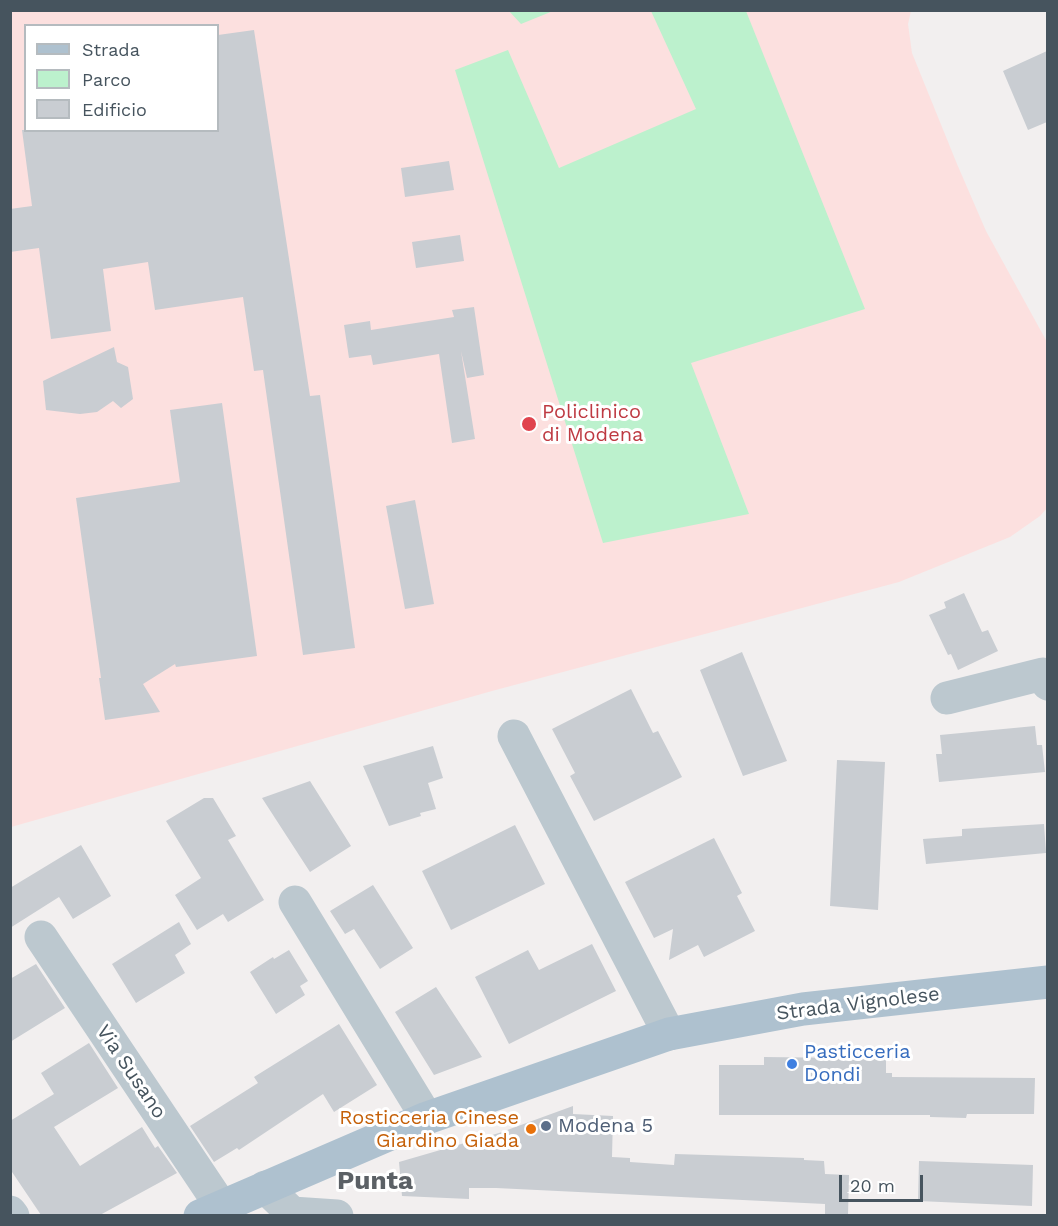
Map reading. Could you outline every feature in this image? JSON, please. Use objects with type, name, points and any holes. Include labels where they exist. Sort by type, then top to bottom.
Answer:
[{"type":"main road","name":"Strada Vignolese","points":[[210,1211],[427,1118],[669,1034],[802,1009],[1047,982]]},
{"type":"street","points":[[947,698],[1043,674],[1047,684]]},
{"type":"street","points":[[514,736],[669,1034]]},
{"type":"street","points":[[295,902],[427,1118]]},
{"type":"street","name":"Via Susano","points":[[41,937],[210,1211]]},
{"type":"street","points":[[265,1187],[292,1213],[337,1215]]},
{"type":"street","points":[[10,1212],[13,1215]]},
{"type":"shaded area","name":"Policlinico di Modena","points":[[11,11],[911,11],[908,24],[912,53],[957,164],[986,231],[1047,342],[1048,507],[1040,516],[1010,537],[899,582],[492,691],[11,827]]},
{"type":"green space","points":[[509,11],[553,11],[521,24]]},
{"type":"green space","points":[[651,11],[746,11],[865,309],[691,363],[749,514],[603,543],[455,70],[508,50],[559,168],[696,109]]},
{"type":"building","points":[[254,30],[310,396],[320,395],[355,648],[303,655],[263,370],[254,371],[243,297],[155,310],[148,262],[103,269],[111,331],[51,339],[39,248],[10,252],[10,209],[32,206],[22,130],[24,132],[219,132],[219,35]]},
{"type":"building","points":[[1047,51],[1047,122],[1028,130],[1003,71]]},
{"type":"building","points":[[449,161],[454,190],[405,197],[401,168]]},
{"type":"building","points":[[460,235],[464,261],[416,268],[412,242]]},
{"type":"building","points":[[474,307],[484,375],[467,378],[461,351],[475,439],[452,443],[439,354],[373,365],[371,355],[349,358],[344,325],[370,321],[371,330],[454,317],[452,310]]},
{"type":"building","points":[[114,347],[117,362],[128,367],[133,399],[121,408],[113,401],[97,412],[80,414],[46,410],[43,381]]},
{"type":"building","points":[[222,403],[257,656],[176,667],[175,664],[143,684],[160,712],[105,720],[76,498],[180,482],[170,410]]},
{"type":"building","points":[[415,500],[434,604],[405,609],[386,506]]},
{"type":"building","points":[[964,593],[982,632],[988,630],[998,651],[958,670],[951,654],[948,655],[929,615],[946,608],[944,602]]},
{"type":"building","points":[[742,652],[787,761],[743,776],[700,670]]},
{"type":"building","points":[[631,689],[653,733],[658,731],[682,777],[594,821],[570,776],[575,773],[552,729]]},
{"type":"building","points":[[1035,726],[1037,745],[1042,745],[1045,772],[939,782],[936,754],[942,754],[940,735]]},
{"type":"building","points":[[433,746],[443,778],[428,783],[436,809],[389,826],[363,766]]},
{"type":"building","points":[[837,760],[885,762],[878,910],[830,906]]},
{"type":"building","points":[[310,781],[351,846],[310,872],[262,798]]},
{"type":"building","points":[[204,798],[213,798],[236,836],[228,840],[264,900],[228,922],[223,914],[197,930],[175,895],[201,878],[166,821]]},
{"type":"building","points":[[1044,824],[1046,853],[926,864],[923,839],[962,836],[962,829]]},
{"type":"building","points":[[515,825],[545,884],[451,930],[422,871]]},
{"type":"building","points":[[714,838],[742,893],[737,896],[755,931],[704,957],[698,945],[669,960],[673,929],[654,938],[625,882]]},
{"type":"building","points":[[81,845],[111,896],[73,919],[59,897],[10,928],[10,888]]},
{"type":"building","points":[[373,885],[413,948],[380,969],[354,929],[345,934],[330,911]]},
{"type":"building","points":[[179,922],[191,944],[175,955],[185,973],[136,1003],[112,964]]},
{"type":"building","points":[[592,944],[616,991],[509,1044],[475,977],[528,950],[539,970]]},
{"type":"building","points":[[289,950],[308,981],[300,986],[305,995],[276,1014],[250,972]]},
{"type":"building","points":[[36,964],[65,1008],[10,1042],[10,979]]},
{"type":"building","points":[[436,987],[482,1057],[434,1075],[395,1012]]},
{"type":"building","points":[[339,1024],[377,1085],[334,1112],[323,1094],[239,1150],[237,1148],[214,1162],[190,1126],[258,1083],[254,1077]]},
{"type":"building","points":[[89,1043],[118,1088],[54,1127],[80,1166],[142,1127],[155,1148],[158,1146],[177,1173],[100,1215],[41,1215],[10,1169],[10,1121],[54,1094],[41,1073]]},
{"type":"building","points":[[846,1050],[886,1050],[886,1073],[892,1073],[892,1077],[1035,1078],[1034,1114],[967,1114],[966,1118],[930,1117],[930,1115],[719,1115],[719,1065],[764,1065],[764,1057],[846,1058]]},
{"type":"building","points":[[573,1106],[573,1114],[613,1116],[612,1157],[630,1158],[630,1162],[674,1165],[675,1154],[804,1158],[804,1160],[824,1161],[825,1174],[849,1175],[848,1215],[825,1215],[825,1204],[496,1188],[469,1188],[469,1199],[402,1196],[399,1162],[499,1133]]},
{"type":"building","points":[[919,1161],[1033,1165],[1032,1206],[918,1201]]},
{"type":"place","name":"Policlinico di Modena","points":[[529,424]]},
{"type":"place","name":"Pasticceria Dondi","points":[[792,1064]]},
{"type":"place","name":"Modena 5","points":[[546,1126]]},
{"type":"place","name":"Rosticceria Cinese Giardino Giada","points":[[531,1129]]},
{"type":"district","name":"Punta","points":[[375,1181]]}]
